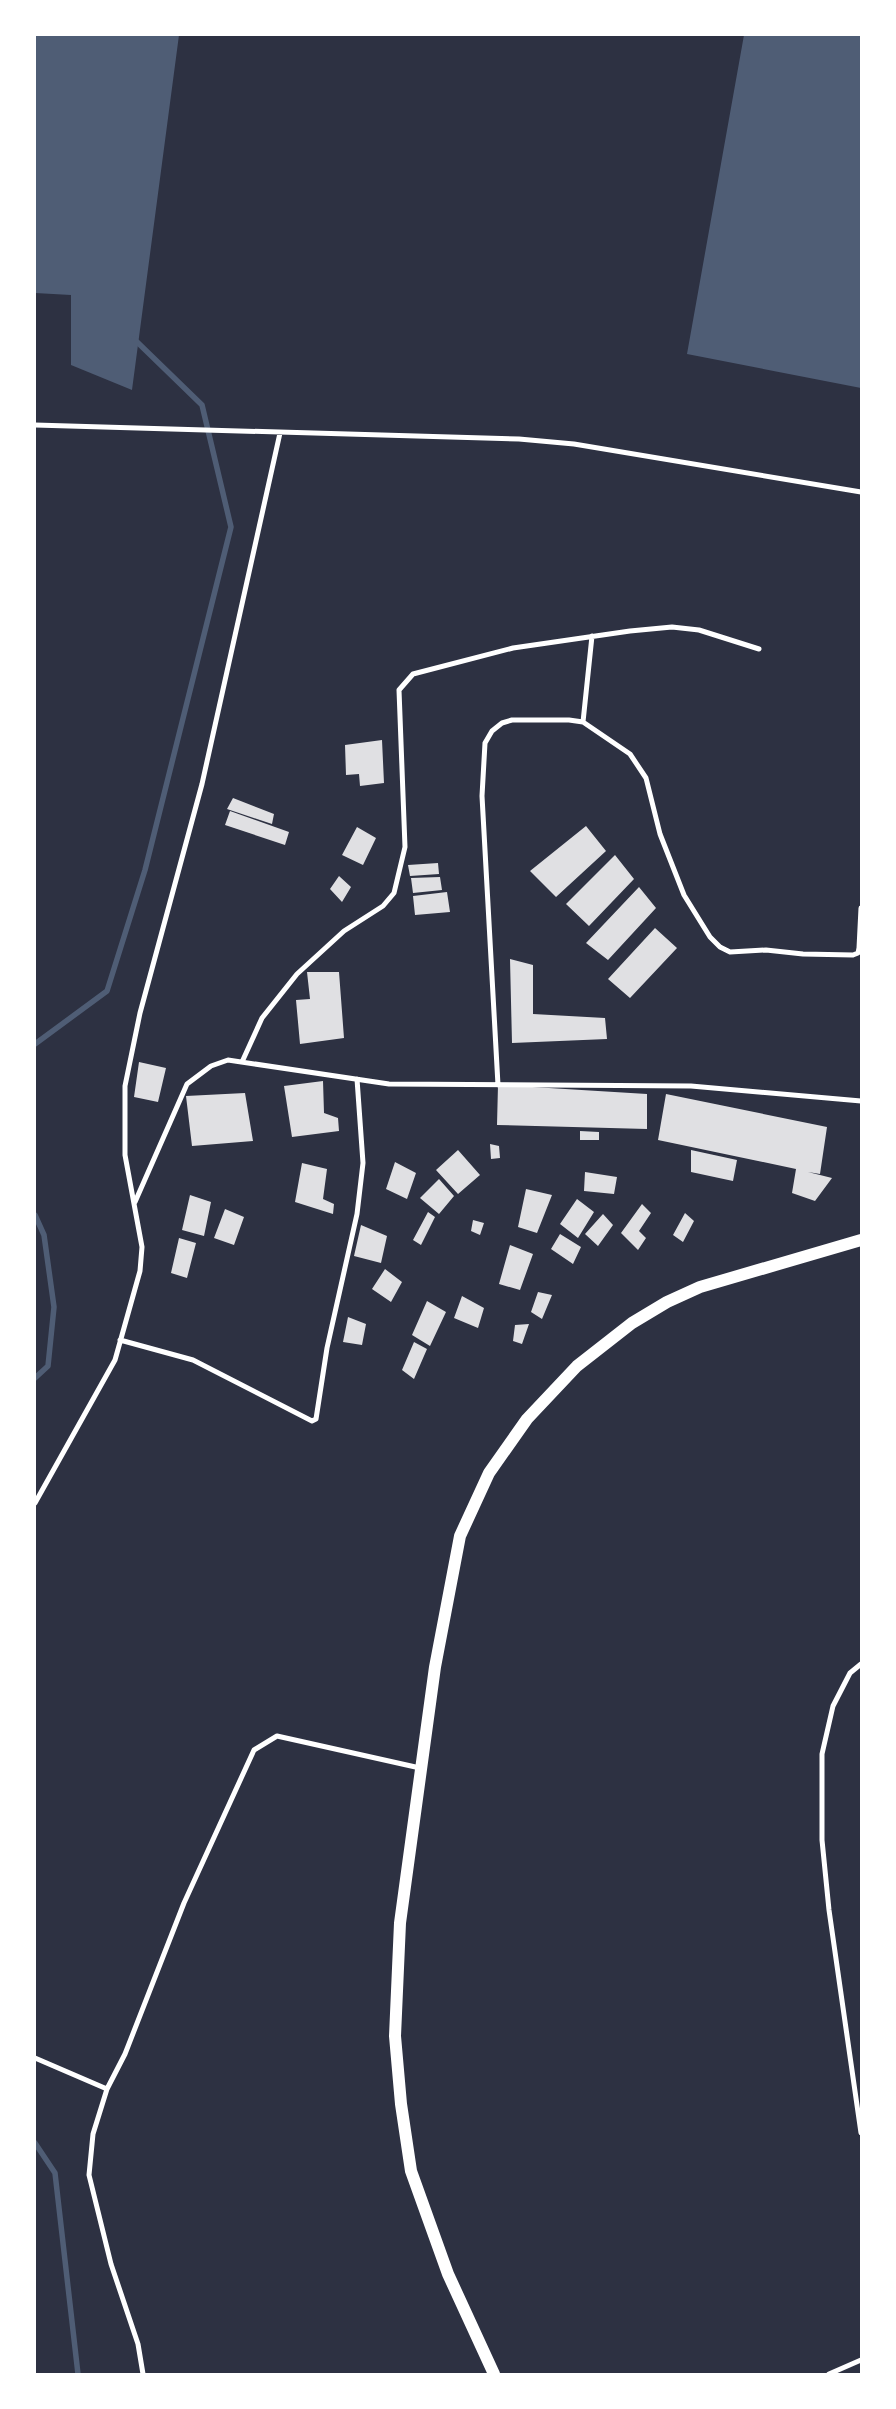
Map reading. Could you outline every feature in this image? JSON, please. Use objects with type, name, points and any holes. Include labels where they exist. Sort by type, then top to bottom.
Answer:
[{"type":"main road","points":[[494,2374],[448,2274],[411,2171],[401,2104],[395,2036],[400,1923],[435,1667],[460,1536],[490,1473],[527,1419],[577,1366],[632,1323],[667,1302],[700,1287],[861,1240]]},
{"type":"street","points":[[35,425],[510,439],[574,444],[861,492]]},
{"type":"street","points":[[35,1503],[115,1360],[140,1271],[142,1248],[125,1155],[125,1086],[140,1013],[202,784],[280,432]]},
{"type":"street","points":[[242,1062],[262,1018],[297,974],[344,931],[383,906],[394,893],[405,847],[399,690],[413,674],[513,648],[592,636],[672,628],[699,630],[759,649]]},
{"type":"street","points":[[583,722],[592,636]]},
{"type":"street","points":[[498,1085],[482,796],[485,742],[492,731],[502,723],[512,720],[569,720],[583,722],[630,754],[646,778],[660,834],[684,895],[710,937],[720,947],[730,952],[766,950],[803,954],[853,955],[858,953],[859,948],[861,908]]},
{"type":"street","points":[[135,1203],[187,1084],[211,1066],[228,1060],[389,1084],[691,1086],[861,1101]]},
{"type":"street","points":[[120,1340],[193,1360],[312,1421],[316,1419],[326,1348],[357,1214],[362,1163],[357,1079]]},
{"type":"street","points":[[861,1664],[850,1673],[832,1706],[822,1754],[822,1840],[827,1893],[861,2133]]},
{"type":"street","points":[[143,2374],[138,2344],[111,2264],[89,2175],[93,2134],[107,2089],[125,2054],[184,1904],[254,1750],[277,1736],[421,1768]]},
{"type":"street","points":[[35,2058],[107,2089]]},
{"type":"street","points":[[829,2374],[861,2360]]},
{"type":"water","points":[[35,35],[179,35],[132,390],[71,365],[71,295],[35,293]]},
{"type":"water","points":[[744,35],[861,35],[861,388],[687,354]]},
{"type":"building","points":[[382,740],[384,783],[360,786],[359,774],[346,775],[345,745]]},
{"type":"building","points":[[233,798],[274,814],[272,824],[227,809]]},
{"type":"building","points":[[230,811],[289,832],[285,845],[225,825]]},
{"type":"building","points":[[586,826],[606,851],[556,897],[530,871]]},
{"type":"building","points":[[357,827],[376,838],[363,865],[342,855]]},
{"type":"building","points":[[615,855],[634,879],[589,926],[566,904]]},
{"type":"building","points":[[438,863],[439,874],[410,876],[408,865]]},
{"type":"building","points":[[339,876],[351,887],[342,902],[330,889]]},
{"type":"building","points":[[440,877],[442,890],[413,893],[411,878]]},
{"type":"building","points":[[639,887],[656,908],[608,960],[586,943]]},
{"type":"building","points":[[447,892],[450,912],[415,915],[413,896]]},
{"type":"building","points":[[655,928],[677,948],[630,998],[608,979]]},
{"type":"building","points":[[510,959],[533,965],[533,1014],[605,1018],[607,1039],[512,1043]]},
{"type":"building","points":[[307,972],[339,972],[344,1038],[300,1044],[296,1000],[310,999]]},
{"type":"building","points":[[139,1062],[166,1068],[158,1102],[134,1097]]},
{"type":"building","points":[[323,1081],[324,1113],[338,1118],[339,1131],[292,1137],[284,1086]]},
{"type":"building","points":[[498,1085],[647,1094],[647,1129],[497,1125]]},
{"type":"building","points":[[245,1093],[253,1141],[192,1146],[186,1096]]},
{"type":"building","points":[[666,1094],[827,1127],[820,1174],[808,1172],[832,1178],[815,1201],[792,1193],[796,1169],[658,1140]]},
{"type":"building","points":[[580,1131],[599,1132],[599,1140],[580,1140]]},
{"type":"building","points":[[490,1144],[499,1146],[500,1158],[491,1159]]},
{"type":"building","points":[[458,1150],[480,1175],[458,1194],[436,1170]]},
{"type":"building","points":[[691,1150],[737,1160],[733,1181],[691,1172]]},
{"type":"building","points":[[395,1162],[416,1173],[407,1199],[386,1189]]},
{"type":"building","points":[[302,1163],[327,1169],[323,1199],[334,1204],[333,1214],[295,1202]]},
{"type":"building","points":[[585,1172],[617,1177],[614,1194],[584,1191]]},
{"type":"building","points":[[439,1179],[454,1196],[439,1214],[420,1198]]},
{"type":"building","points":[[526,1189],[552,1195],[537,1233],[518,1227]]},
{"type":"building","points":[[190,1195],[211,1202],[204,1236],[182,1230]]},
{"type":"building","points":[[577,1199],[594,1212],[578,1238],[560,1224]]},
{"type":"building","points":[[642,1204],[651,1213],[639,1231],[646,1238],[638,1250],[621,1233]]},
{"type":"building","points":[[225,1209],[244,1217],[234,1245],[214,1238]]},
{"type":"building","points":[[428,1212],[435,1217],[421,1245],[413,1240]]},
{"type":"building","points":[[685,1213],[694,1221],[683,1242],[673,1235]]},
{"type":"building","points":[[603,1214],[613,1225],[598,1246],[585,1234]]},
{"type":"building","points":[[473,1220],[484,1223],[480,1235],[471,1231]]},
{"type":"building","points":[[361,1225],[387,1236],[381,1263],[354,1256]]},
{"type":"building","points":[[560,1234],[581,1247],[573,1264],[551,1249]]},
{"type":"building","points":[[179,1238],[196,1243],[187,1278],[171,1273]]},
{"type":"building","points":[[510,1245],[533,1254],[520,1290],[499,1284]]},
{"type":"building","points":[[385,1269],[402,1282],[391,1302],[372,1289]]},
{"type":"building","points":[[538,1292],[552,1295],[542,1319],[531,1312]]},
{"type":"building","points":[[462,1296],[484,1308],[478,1328],[454,1318]]},
{"type":"building","points":[[427,1301],[446,1312],[430,1346],[412,1335]]},
{"type":"building","points":[[348,1317],[366,1324],[362,1345],[343,1342]]},
{"type":"building","points":[[529,1324],[522,1344],[513,1341],[515,1325]]},
{"type":"building","points":[[414,1342],[427,1349],[414,1379],[402,1370]]},
{"type":"waterway","points":[[35,1044],[107,991],[145,870],[231,527],[202,405],[134,339]]},
{"type":"waterway","points":[[35,1215],[44,1235],[54,1307],[48,1366],[35,1378]]},
{"type":"waterway","points":[[35,2143],[55,2173],[78,2374]]}]
